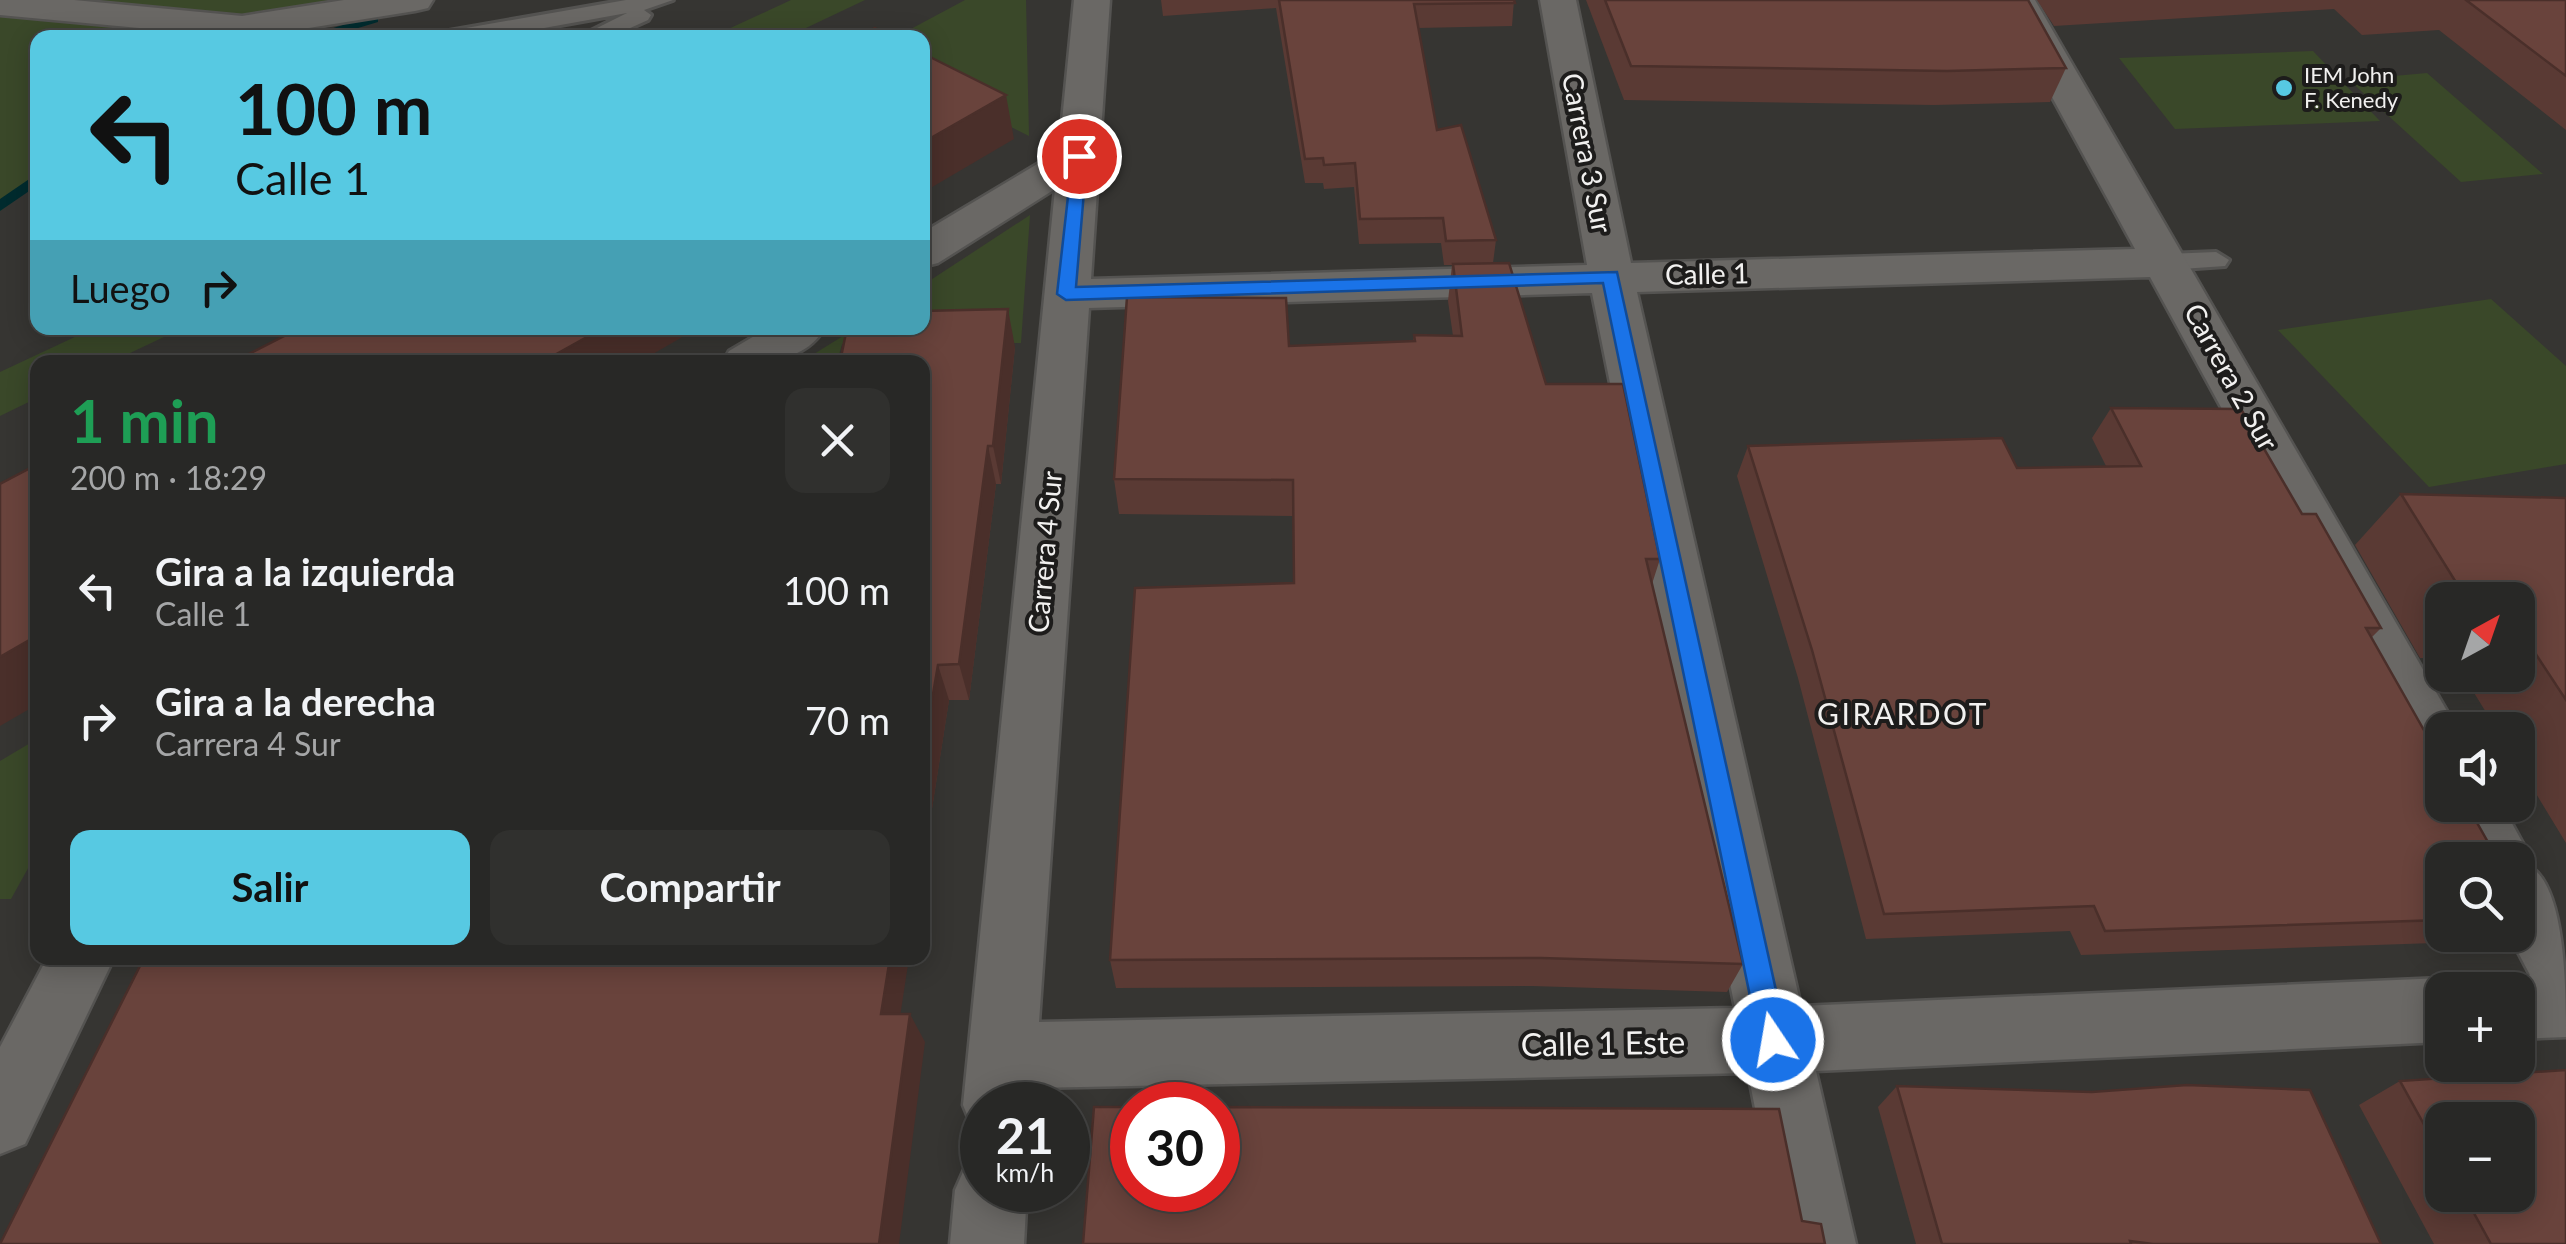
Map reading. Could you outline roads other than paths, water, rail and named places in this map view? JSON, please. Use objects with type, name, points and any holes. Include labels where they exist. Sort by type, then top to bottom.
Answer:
[{"type":"street","points":[[0,4],[242,27],[415,0]]},
{"type":"street","name":"Carrera 4 Sur","points":[[1000,1080],[1092,0]]},
{"type":"street","name":"Carrera 3 Sur","points":[[1558,0],[1611,276],[1819,1244]]},
{"type":"street","name":"Carrera 2 Sur","points":[[2017,0],[2425,725]]},
{"type":"street","points":[[930,248],[1079,156]]},
{"type":"street","name":"Calle 1","points":[[1066,294],[2167,262]]},
{"type":"street","points":[[758,355],[790,335]]},
{"type":"street","points":[[2535,921],[2566,977]]},
{"type":"street","points":[[0,1119],[77,965]]},
{"type":"street","points":[[2535,1006],[2566,1005]]},
{"type":"street","name":"Calle 1 Este","points":[[1000,1080],[2425,1011]]},
{"type":"street","points":[[986,1244],[989,1212]]},
{"type":"lane","points":[[493,30],[662,0]]},
{"type":"lane","points":[[607,30],[676,0]]},
{"type":"lane","points":[[2167,262],[2216,260]]},
{"type":"waterway","points":[[336,30],[373,19]]},
{"type":"waterway","points":[[0,206],[30,183]]},
{"type":"place","name":"IEM John F. Kenedy","points":[[2284,88]]},
{"type":"district","name":"GIRARDOT","points":[[1903,715]]}]
